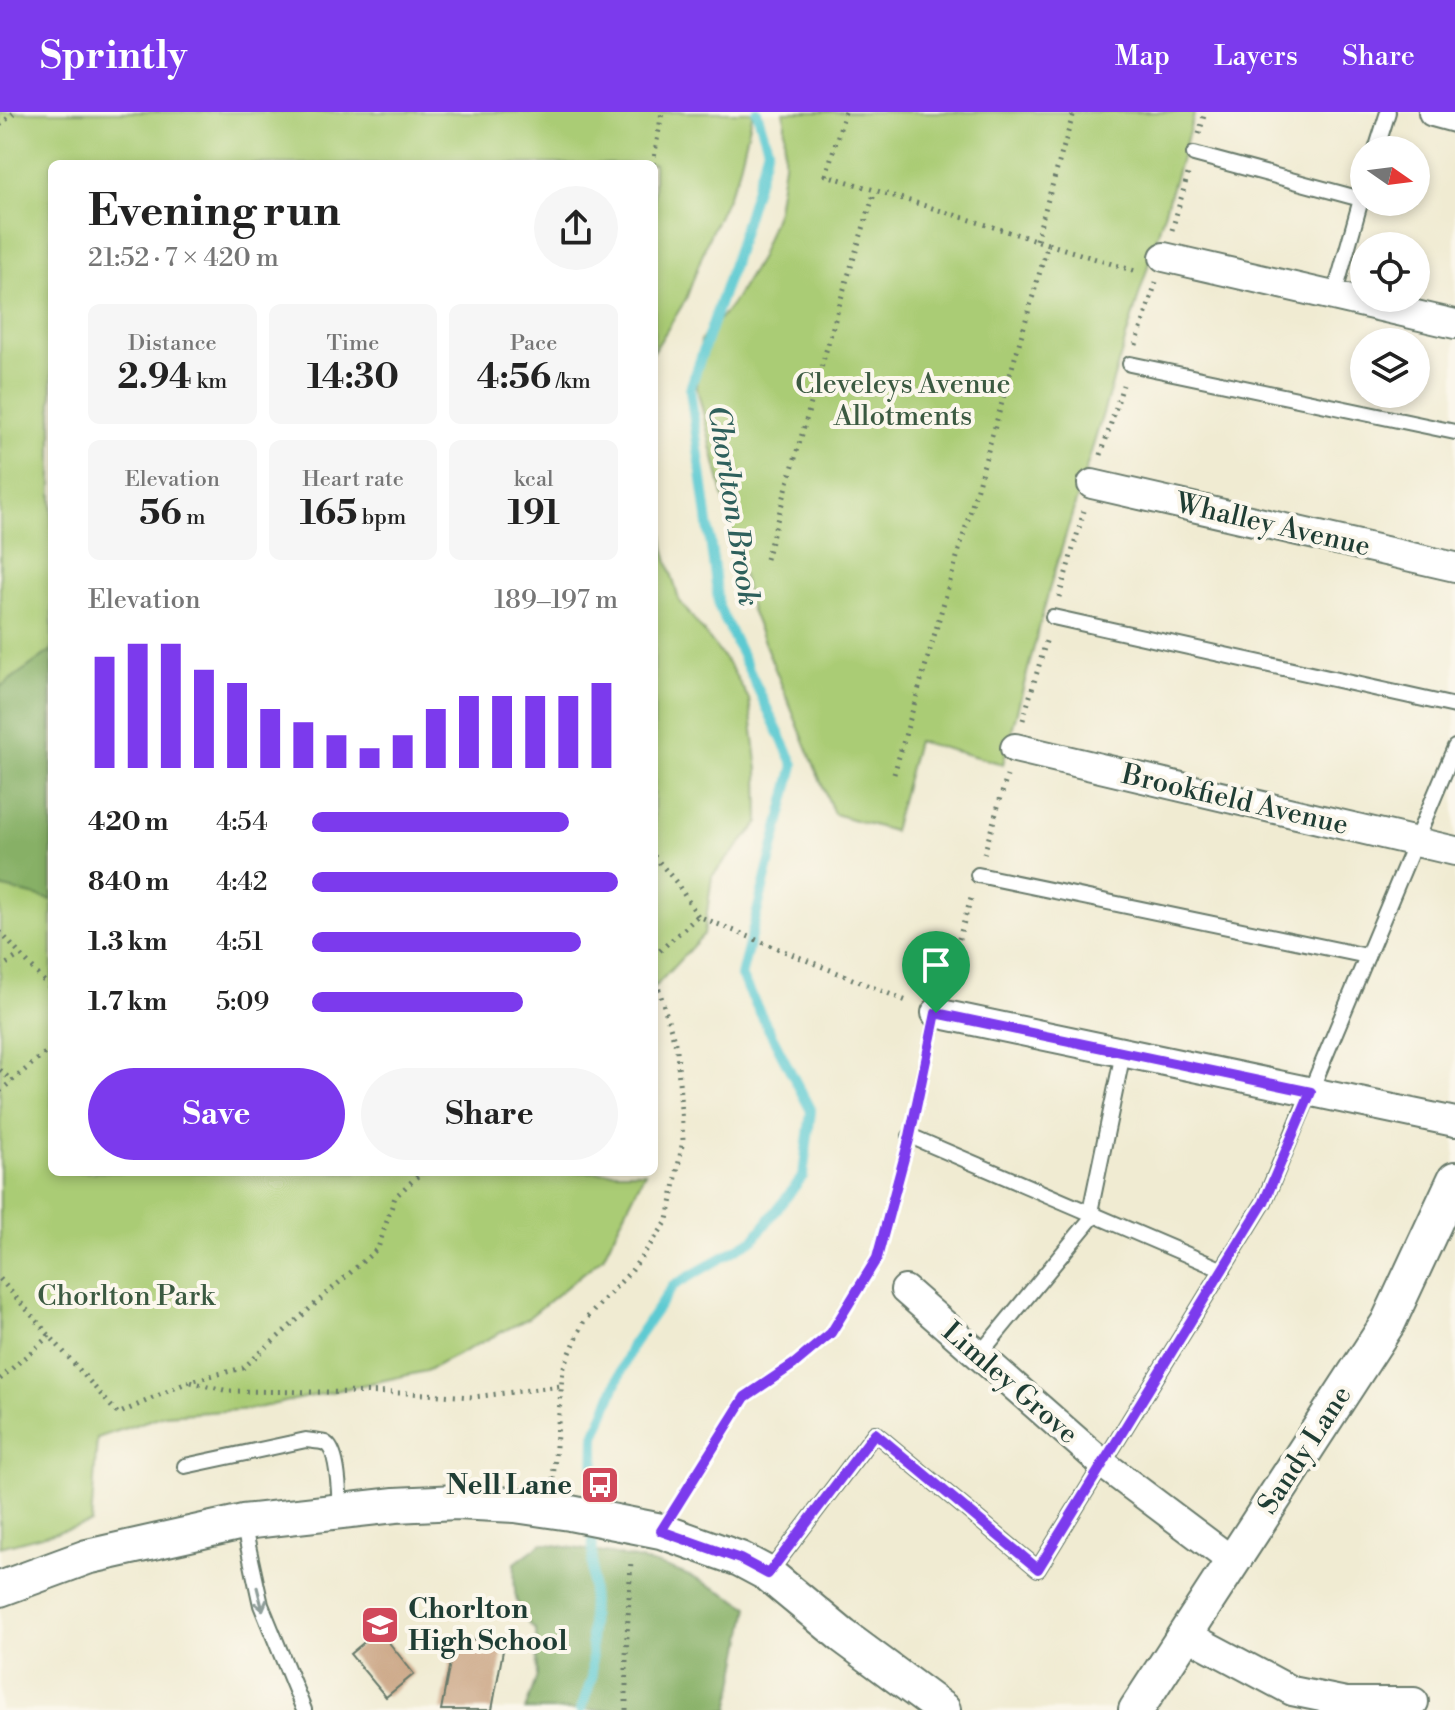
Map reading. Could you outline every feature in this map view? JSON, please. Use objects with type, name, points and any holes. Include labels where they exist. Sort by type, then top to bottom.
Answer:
[{"type":"street","points":[[1433,112],[1455,118]]},
{"type":"street","points":[[1164,257],[1455,324]]},
{"type":"street","name":"Whalley Avenue","points":[[1092,484],[1455,567]]},
{"type":"street","name":"Brookfield Avenue","points":[[1015,748],[1455,851]]},
{"type":"street","points":[[936,1013],[1455,1122]]},
{"type":"street","name":"Sandy Lane","points":[[1136,1710],[1388,1323],[1455,1179]]},
{"type":"street","name":"Limley Grove","points":[[905,1290],[1103,1464],[1232,1561]]},
{"type":"street","points":[[0,1589],[87,1557],[243,1522],[395,1505],[457,1502],[515,1505],[634,1526],[740,1559],[768,1574],[843,1636],[943,1710]]},
{"type":"street","points":[[1185,1634],[1292,1691],[1346,1702],[1414,1702]]},
{"type":"lane","points":[[1380,136],[1388,112]]},
{"type":"lane","points":[[1194,154],[1350,191]]},
{"type":"lane","points":[[1334,296],[1356,216]]},
{"type":"lane","points":[[1130,364],[1455,432]]},
{"type":"lane","points":[[1053,617],[1455,706]]},
{"type":"lane","points":[[768,1574],[875,1433],[1038,1569],[1264,1202],[1455,747]]},
{"type":"lane","points":[[978,875],[1367,956]]},
{"type":"lane","points":[[979,1355],[1093,1213],[1123,1053]]},
{"type":"lane","points":[[910,1136],[1223,1270]]},
{"type":"lane","points":[[185,1466],[306,1440],[324,1443],[330,1448],[336,1463],[340,1510]]},
{"type":"lane","points":[[243,1522],[261,1605],[304,1710]]},
{"type":"path","points":[[0,125],[15,112]]},
{"type":"path","points":[[654,160],[662,112]]},
{"type":"path","points":[[845,112],[826,175],[1146,275],[1164,257]]},
{"type":"path","points":[[1036,240],[1074,112]]},
{"type":"path","points":[[626,1710],[634,1526],[745,1397],[794,1364],[831,1333],[877,1258],[910,1136],[936,1013],[1205,112]]},
{"type":"path","points":[[766,559],[875,191]]},
{"type":"path","points":[[894,774],[1048,244]]},
{"type":"path","points":[[658,861],[698,916],[936,1013]]},
{"type":"path","points":[[658,952],[698,916]]},
{"type":"path","points":[[0,932],[48,986]]},
{"type":"path","points":[[0,968],[20,955]]},
{"type":"path","points":[[560,1511],[563,1369],[584,1321],[632,1270],[668,1220],[683,1140],[677,1050],[658,986]]},
{"type":"path","points":[[0,1091],[48,1050]]},
{"type":"path","points":[[0,1070],[12,1081]]},
{"type":"path","points":[[0,1279],[118,1414],[190,1381],[243,1368],[378,1248],[395,1197],[418,1176]]},
{"type":"path","points":[[0,1379],[50,1335]]},
{"type":"path","points":[[190,1381],[228,1391],[409,1393],[473,1397],[562,1386]]},
{"type":"green space","name":"Chorlton Park","points":[[0,112],[753,112],[738,174],[708,239],[686,299],[658,344],[658,160],[48,160],[48,1176],[643,1176],[603,1257],[527,1319],[426,1371],[253,1409],[164,1415],[97,1438],[91,1523],[0,1547]]},
{"type":"green space","name":"Cleveleys Avenue Allotments","points":[[783,112],[1195,112],[1049,590],[1003,764],[917,741],[893,831],[834,814],[751,610],[697,388],[701,340],[731,306],[759,259],[777,210],[784,164]]},
{"type":"green space","points":[[658,498],[664,548],[679,600],[730,666],[749,699],[758,770],[759,823],[712,876],[704,934],[658,984]]},
{"type":"green space","points":[[48,653],[48,899],[0,887],[0,687]]},
{"type":"green space","points":[[542,1543],[665,1567],[708,1584],[749,1607],[729,1710],[525,1710],[537,1676],[536,1631],[516,1600],[515,1563]]},
{"type":"building","points":[[379,1630],[414,1674],[386,1697],[350,1654]]},
{"type":"building","points":[[455,1636],[504,1645],[492,1710],[441,1710]]},
{"type":"waterway","name":"Chorlton Brook","points":[[581,1710],[592,1678],[595,1436],[632,1345],[673,1286],[754,1239],[803,1176],[811,1111],[741,976],[794,765],[719,607],[690,389],[733,264],[768,148],[757,112]]},
{"type":"place","name":"Nell Lane","points":[[600,1485]]},
{"type":"place","name":"Chorlton High School","points":[[380,1625]]},
{"type":"route","points":[[936,1013],[1311,1092],[1264,1202],[1038,1569],[875,1433],[768,1574],[740,1559],[661,1531],[745,1397],[794,1364],[831,1333],[877,1258],[910,1136],[936,1013]]}]
